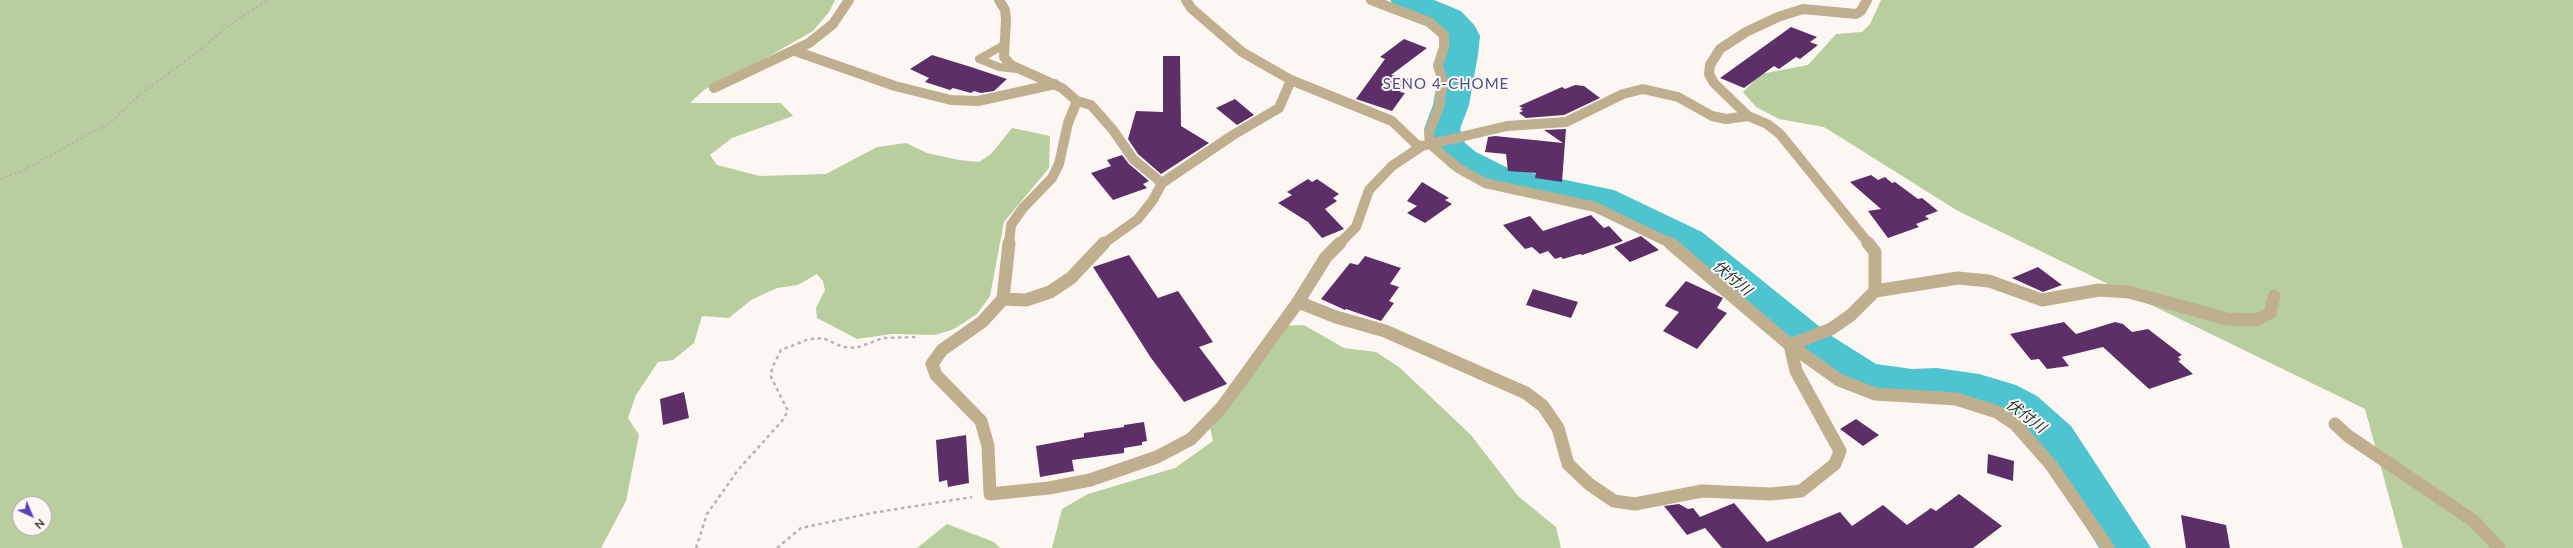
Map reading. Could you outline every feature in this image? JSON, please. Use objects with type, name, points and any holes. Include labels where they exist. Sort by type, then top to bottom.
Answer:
[{"type":"street","points":[[714,88],[795,51],[823,34],[842,12],[849,0]]},
{"type":"street","points":[[999,0],[1005,10],[1006,20],[1004,57],[1011,65],[1055,84],[1077,101],[1091,105],[1099,112],[1132,159],[1162,183]]},
{"type":"street","points":[[1186,0],[1191,8],[1237,48],[1292,80],[1382,116],[1399,128],[1410,142],[1431,144],[1458,168],[1485,183],[1595,207],[1675,246],[1839,380],[1856,388],[1875,394],[1956,399],[1997,412],[2015,424],[2051,465],[2108,548]]},
{"type":"street","points":[[1371,0],[1429,22],[1444,35],[1444,47],[1438,66],[1443,81],[1439,107],[1429,132],[1431,144]]},
{"type":"street","points":[[1867,0],[1861,11],[1856,14],[1803,9],[1778,17],[1746,32],[1720,49],[1710,65],[1709,74],[1714,83],[1748,116],[1767,124],[1780,134],[1875,252],[1875,291]]},
{"type":"street","points":[[795,51],[895,86],[951,100],[991,99],[1030,92],[1055,84]]},
{"type":"street","points":[[1003,298],[1026,300],[1050,292],[1071,278],[1104,243],[1138,219],[1153,200],[1162,183],[1233,135],[1280,108],[1292,80]]},
{"type":"street","points":[[1077,101],[1068,123],[1059,164],[1052,178],[1023,208],[1011,225],[1003,298],[982,322],[942,350],[932,364],[936,375],[981,421],[988,446],[990,494],[1049,488],[1090,480],[1157,457],[1191,439],[1222,407],[1298,302],[1326,257],[1356,227],[1369,190],[1392,166],[1431,144],[1506,126],[1566,122],[1623,94],[1643,90],[1664,92],[1678,97],[1720,118],[1726,119],[1748,116]]},
{"type":"street","points":[[1795,343],[1816,336],[1851,315],[1875,291],[1958,278],[1989,281],[2042,300],[2099,290],[2129,292],[2227,319],[2256,320],[2270,313],[2274,296]]},
{"type":"street","points":[[1298,302],[1336,317],[1385,331],[1526,394],[1543,406],[1558,428],[1568,464],[1589,484],[1614,501],[1635,504],[1702,491],[1771,494],[1801,491],[1835,464],[1840,451],[1796,371],[1795,343]]},
{"type":"street","points":[[2335,424],[2348,436],[2474,521],[2499,548]]},
{"type":"lane","points":[[1004,45],[979,59],[999,66],[1020,69]]},
{"type":"path","points":[[0,179],[24,170],[71,146],[114,120],[139,95],[204,47],[225,28],[251,14],[268,0]]},
{"type":"path","points":[[696,548],[707,514],[738,470],[782,421],[788,411],[771,377],[772,368],[781,350],[810,339],[823,338],[843,347],[856,348],[883,338],[906,340],[918,337]]},
{"type":"path","points":[[777,548],[801,528],[872,513],[990,494]]},
{"type":"green space","points":[[0,0],[835,0],[829,12],[813,31],[750,67],[726,77],[704,90],[690,103],[781,103],[793,116],[732,138],[710,155],[717,165],[760,176],[826,174],[877,147],[906,143],[927,153],[959,160],[979,162],[991,154],[1012,128],[1050,136],[1049,168],[1004,222],[990,296],[977,314],[954,329],[935,335],[892,334],[857,339],[817,318],[816,308],[825,290],[823,281],[817,274],[798,285],[777,288],[751,300],[729,318],[702,316],[694,343],[673,360],[658,362],[636,395],[628,418],[639,435],[626,501],[601,548],[0,548]]},
{"type":"green space","points":[[1881,0],[2573,0],[2573,548],[2403,548],[2365,409],[1958,211],[1824,127],[1779,119],[1756,107],[1743,92],[1761,74],[1808,65],[1836,34],[1862,32],[1870,24]]},
{"type":"green space","points":[[1304,325],[1344,348],[1376,352],[1399,367],[1471,435],[1518,496],[1556,527],[1561,548],[1052,548],[1062,509],[1088,494],[1175,468],[1213,441],[1208,419],[1278,326]]},
{"type":"green space","points":[[947,524],[994,542],[1000,548],[917,548]]},
{"type":"building","points":[[1791,27],[1817,37],[1810,42],[1818,45],[1800,59],[1796,57],[1779,69],[1774,66],[1744,88],[1720,78]]},
{"type":"building","points":[[1404,39],[1427,48],[1391,75],[1409,79],[1400,92],[1405,93],[1392,111],[1356,99],[1385,59],[1380,57]]},
{"type":"building","points":[[932,55],[1007,79],[994,91],[981,93],[974,91],[971,93],[953,88],[950,90],[925,82],[929,78],[910,69]]},
{"type":"building","points":[[1163,56],[1180,56],[1181,126],[1209,143],[1161,174],[1138,154],[1128,139],[1136,111],[1163,112]]},
{"type":"building","points":[[1575,85],[1584,86],[1600,98],[1564,115],[1526,118],[1519,113],[1523,111],[1520,109],[1523,108],[1519,106],[1562,87],[1565,89]]},
{"type":"building","points":[[1235,99],[1254,115],[1237,125],[1216,108]]},
{"type":"building","points":[[1566,129],[1562,182],[1535,178],[1536,173],[1508,171],[1506,154],[1485,152],[1488,137],[1495,136],[1563,143],[1544,130]]},
{"type":"building","points":[[1122,155],[1129,164],[1149,181],[1143,184],[1147,188],[1113,200],[1091,173],[1111,166],[1107,160]]},
{"type":"building","points":[[1871,175],[1878,180],[1885,177],[1892,183],[1895,182],[1918,199],[1922,198],[1938,211],[1925,216],[1929,219],[1916,224],[1919,227],[1888,238],[1868,211],[1881,209],[1850,182]]},
{"type":"building","points":[[1308,179],[1312,182],[1317,179],[1339,194],[1333,198],[1337,201],[1325,209],[1344,229],[1322,238],[1308,222],[1278,203],[1292,195],[1287,192]]},
{"type":"building","points":[[1422,182],[1449,198],[1445,200],[1452,204],[1425,223],[1407,213],[1417,206],[1407,201]]},
{"type":"building","points":[[1591,215],[1604,228],[1609,226],[1623,241],[1582,255],[1580,254],[1563,259],[1561,257],[1555,259],[1548,251],[1540,254],[1532,247],[1525,249],[1503,225],[1530,216],[1543,231]]},
{"type":"building","points":[[1641,236],[1659,250],[1630,262],[1614,247]]},
{"type":"building","points":[[1129,255],[1158,298],[1178,291],[1213,342],[1199,347],[1227,384],[1184,402],[1151,358],[1093,267]]},
{"type":"building","points":[[1365,256],[1401,268],[1390,284],[1399,287],[1389,301],[1394,303],[1381,321],[1346,309],[1345,310],[1321,299],[1350,263],[1358,265]]},
{"type":"building","points":[[2038,267],[2062,285],[2043,292],[2012,278]]},
{"type":"building","points":[[1686,281],[1723,298],[1717,308],[1727,313],[1697,349],[1663,331],[1679,312],[1665,306]]},
{"type":"building","points":[[1533,289],[1578,302],[1571,318],[1526,305]]},
{"type":"building","points":[[2064,322],[2076,334],[2115,322],[2123,324],[2132,332],[2148,329],[2182,355],[2178,357],[2181,360],[2178,361],[2193,374],[2149,389],[2103,347],[2062,357],[2069,366],[2047,369],[2039,359],[2031,360],[2010,334]]},
{"type":"building","points":[[684,392],[689,418],[663,425],[660,399]]},
{"type":"building","points":[[1856,419],[1879,435],[1863,446],[1840,429]]},
{"type":"building","points":[[1144,422],[1147,441],[1142,442],[1142,445],[1124,448],[1124,453],[1072,460],[1074,471],[1040,477],[1036,446],[1084,437],[1084,433],[1124,427],[1124,425]]},
{"type":"building","points":[[966,435],[969,483],[948,487],[947,480],[939,482],[936,440]]},
{"type":"building","points":[[1988,454],[2014,461],[2013,481],[1987,473]]},
{"type":"building","points":[[1959,494],[2002,526],[1973,548],[1722,548],[1705,528],[1687,535],[1664,506],[1679,504],[1688,509],[1693,508],[1700,517],[1734,503],[1767,542],[1840,512],[1852,526],[1883,505],[1907,525],[1931,508],[1936,511]]},
{"type":"building","points":[[2181,515],[2226,525],[2230,548],[2186,548]]},
{"type":"waterway","name":"伏付川","points":[[1406,0],[1449,18],[1459,26],[1463,36],[1461,55],[1451,105],[1442,129],[1448,148],[1463,160],[1497,178],[1600,199],[1637,215],[1688,241],[1815,346],[1862,377],[1871,380],[1912,385],[1937,384],[1979,390],[2000,397],[2021,408],[2055,438],[2126,548]]},
{"type":"district","name":"SENO 4-CHOME","points":[[1446,84]]}]
